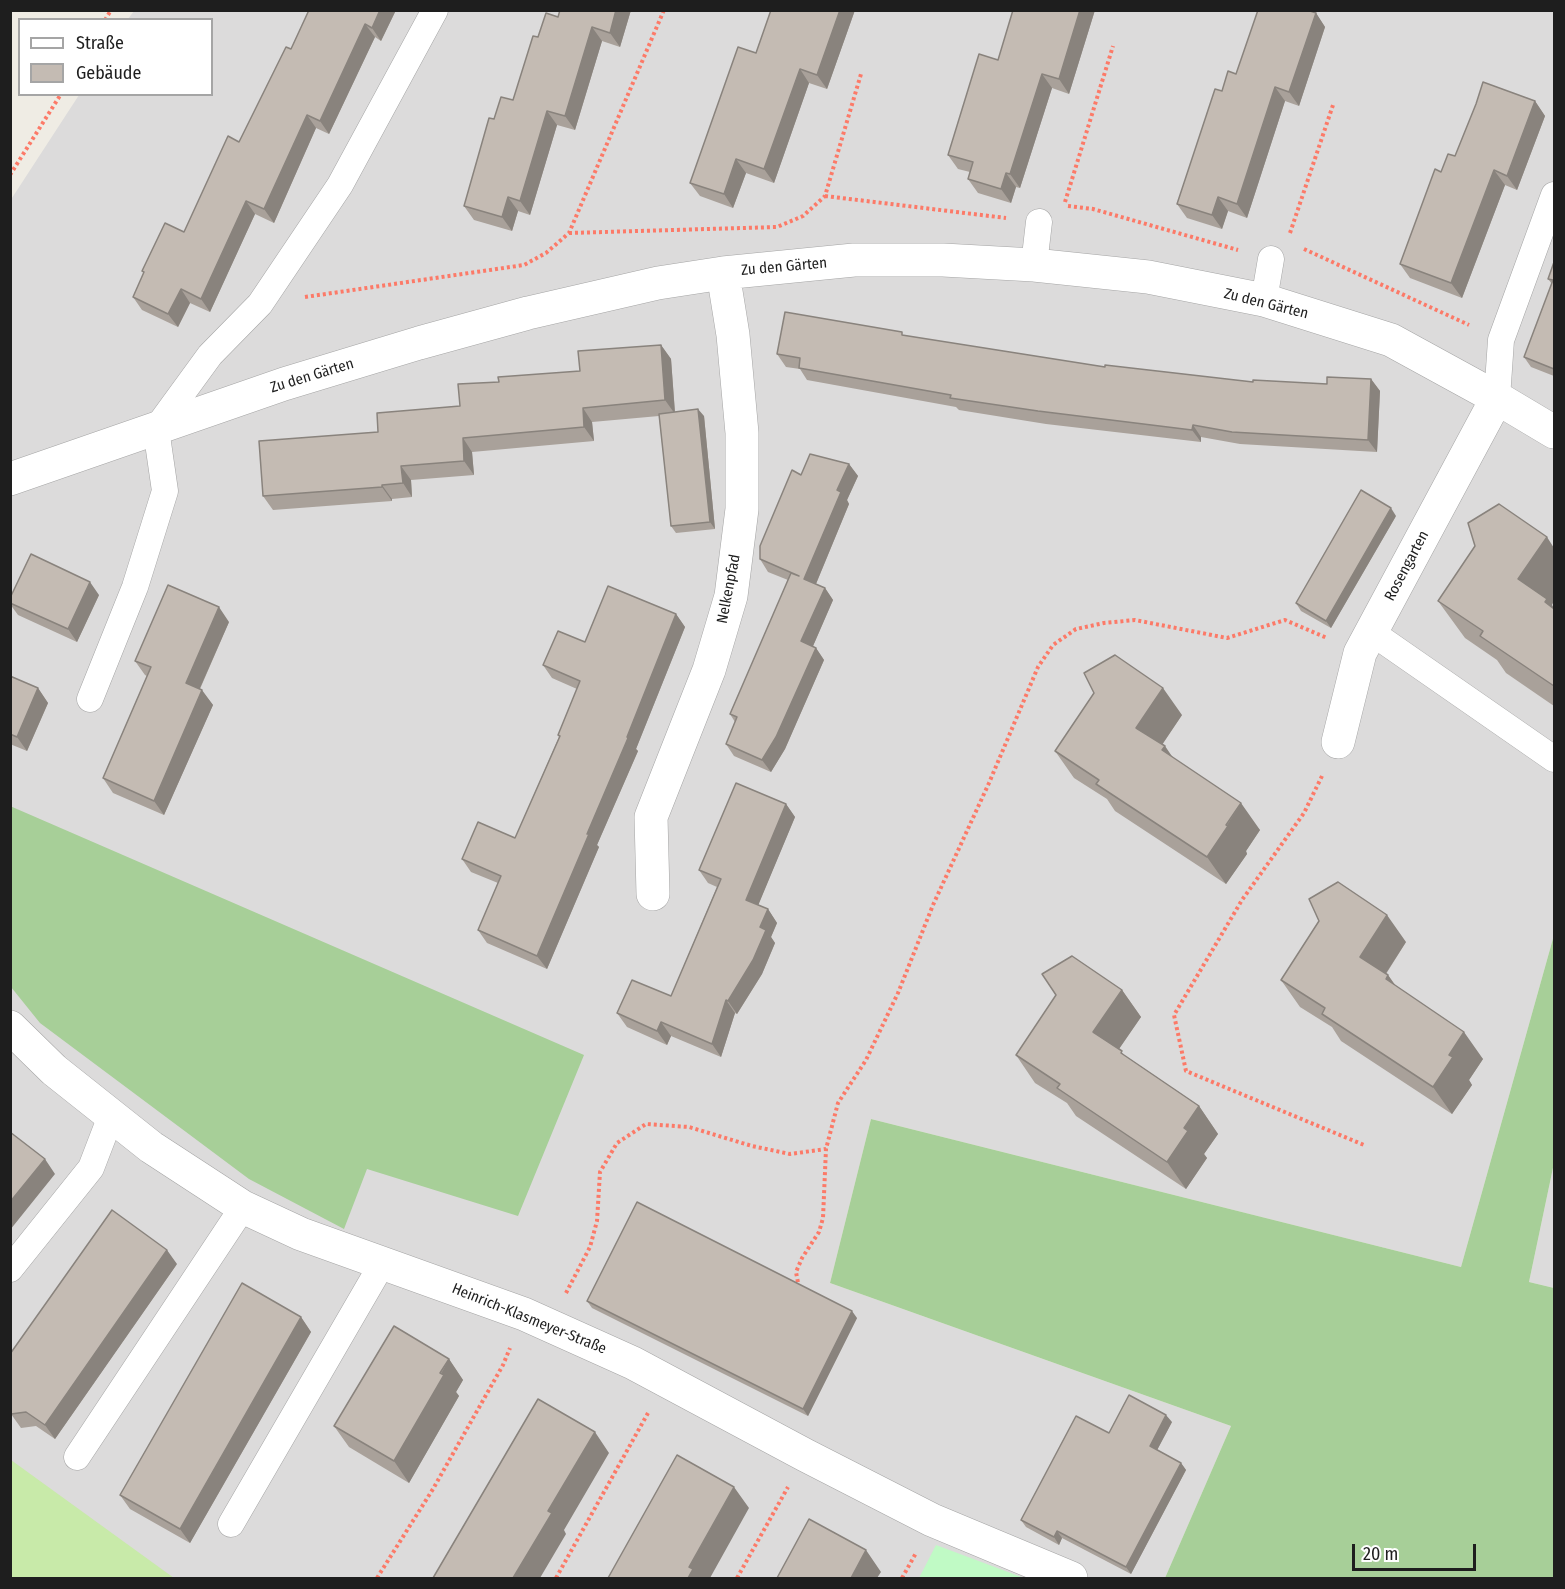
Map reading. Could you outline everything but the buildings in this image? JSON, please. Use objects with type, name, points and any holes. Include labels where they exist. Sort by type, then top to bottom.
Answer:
[{"type":"street","name":"Zu den Gärten","points":[[10,479],[284,384],[517,316],[658,283],[723,273],[854,260],[943,260],[1034,265],[1148,277],[1264,300],[1391,340],[1554,432]]},
{"type":"street","name":"Nelkenpfad","points":[[653,894],[651,817],[709,670],[731,596],[742,509],[742,433],[733,335],[723,273]]},
{"type":"street","name":"Rosengarten","points":[[1338,742],[1365,643],[1497,398]]},
{"type":"street","name":"Heinrich-Klasmeyer-Straße","points":[[10,1027],[54,1070],[151,1147],[243,1207],[301,1234],[537,1320],[633,1363],[933,1520],[1071,1578]]},
{"type":"lane","points":[[90,699],[135,587],[165,492],[156,429],[210,355],[260,304],[340,185],[435,10]]},
{"type":"lane","points":[[1497,398],[1501,340],[1554,195]]},
{"type":"lane","points":[[1034,265],[1039,222]]},
{"type":"lane","points":[[1264,300],[1278,253]]},
{"type":"lane","points":[[1365,643],[1554,759]]},
{"type":"lane","points":[[10,1269],[91,1168],[111,1116]]},
{"type":"lane","points":[[77,1457],[243,1207]]},
{"type":"lane","points":[[231,1524],[382,1264]]},
{"type":"path","points":[[260,304],[524,265],[546,253],[569,233],[664,10]]},
{"type":"path","points":[[1113,46],[1064,206],[1093,209],[1278,253],[1303,249],[1501,340]]},
{"type":"path","points":[[569,233],[777,227],[803,216],[825,196],[861,74]]},
{"type":"path","points":[[10,175],[59,96]]},
{"type":"path","points":[[1278,253],[1333,105]]},
{"type":"path","points":[[825,196],[1039,222]]},
{"type":"path","points":[[799,1293],[796,1272],[801,1258],[819,1232],[824,1218],[826,1149],[838,1102],[866,1060],[893,1003],[933,905],[989,783],[1038,667],[1053,645],[1076,629],[1104,622],[1135,620],[1227,638],[1285,620],[1365,643]]},
{"type":"path","points":[[1338,742],[1304,813],[1242,900],[1174,1015],[1186,1071],[1364,1145]]},
{"type":"path","points":[[377,1578],[433,1490],[503,1365],[590,1247],[597,1221],[600,1172],[617,1143],[646,1124],[690,1127],[752,1146],[790,1154],[826,1149]]},
{"type":"path","points":[[556,1578],[665,1380]]},
{"type":"path","points":[[737,1578],[805,1455]]},
{"type":"shaded area","points":[[134,11],[1554,11],[1554,935],[1461,1267],[871,1119],[830,1283],[1231,1426],[1165,1578],[11,1578],[10,201],[78,96],[213,96],[213,18],[129,18]]},
{"type":"shaded area","points":[[1554,1163],[1554,1288],[1529,1282]]},
{"type":"green space","points":[[10,806],[584,1055],[518,1216],[367,1169],[344,1229],[249,1179],[40,1023],[11,987]]},
{"type":"green space","points":[[1554,935],[1554,1163],[1529,1282],[1554,1288],[1554,1578],[1165,1578],[1231,1426],[830,1283],[871,1119],[1461,1267]]},
{"type":"green space","points":[[11,1460],[174,1578],[11,1578]]},
{"type":"green space","points":[[936,1545],[1024,1578],[919,1578]]}]
